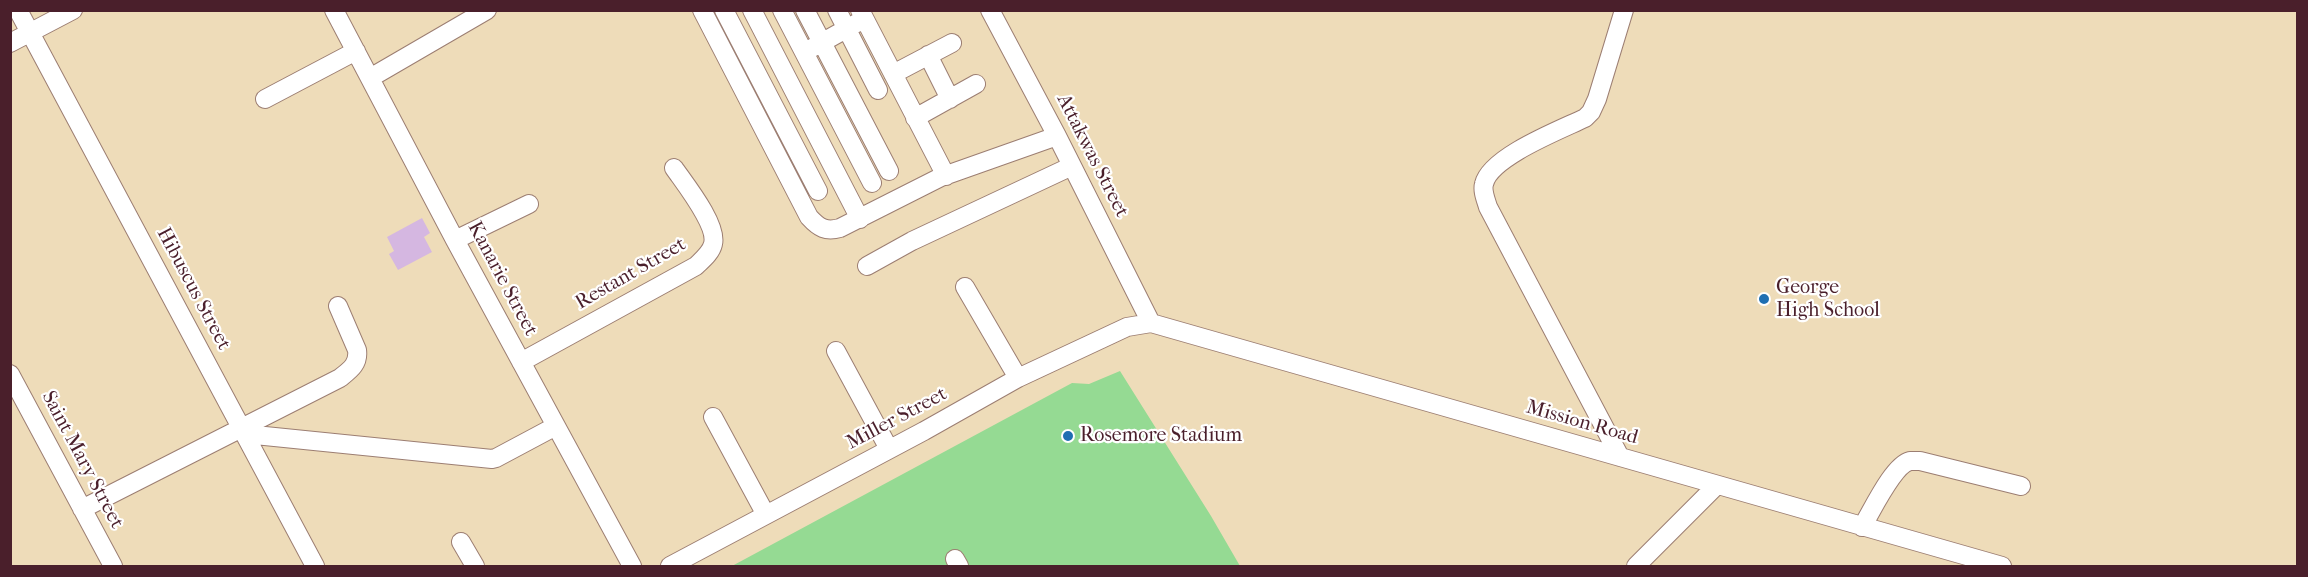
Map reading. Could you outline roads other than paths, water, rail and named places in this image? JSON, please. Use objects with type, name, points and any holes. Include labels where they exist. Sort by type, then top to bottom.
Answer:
[{"type":"street","name":"Hibuscus Street","points":[[18,10],[315,567]]},
{"type":"street","points":[[10,43],[72,10]]},
{"type":"street","name":"Kanarie Street","points":[[334,10],[455,240],[632,567]]},
{"type":"street","points":[[370,78],[487,10]]},
{"type":"street","points":[[702,10],[809,217],[816,226],[831,230],[860,219],[946,176],[1057,136]]},
{"type":"street","points":[[724,10],[818,191]]},
{"type":"street","points":[[752,10],[860,219]]},
{"type":"street","points":[[782,10],[872,183]]},
{"type":"street","points":[[805,10],[889,171]]},
{"type":"street","points":[[837,10],[878,90]]},
{"type":"street","name":"Attakwas Street","points":[[990,10],[1151,322]]},
{"type":"street","points":[[1620,458],[1488,207],[1483,185],[1487,176],[1499,162],[1585,118],[1591,112],[1624,10]]},
{"type":"street","points":[[742,87],[847,29],[862,15],[946,176]]},
{"type":"street","points":[[893,74],[952,43]]},
{"type":"street","points":[[265,99],[356,51]]},
{"type":"street","points":[[928,55],[950,99]]},
{"type":"street","points":[[915,118],[976,84]]},
{"type":"street","points":[[767,135],[807,115]]},
{"type":"street","points":[[818,137],[860,115]]},
{"type":"street","points":[[867,266],[922,236],[1072,166]]},
{"type":"street","name":"Restant Street","points":[[521,362],[696,267],[707,255],[713,245],[714,237],[710,223],[674,168]]},
{"type":"street","points":[[455,240],[529,204]]},
{"type":"street","points":[[966,287],[1018,378]]},
{"type":"street","points":[[82,509],[244,431],[340,378],[355,364],[357,350],[338,306]]},
{"type":"street","name":"Mission Road","points":[[1151,322],[2002,567]]},
{"type":"street","name":"Miller Street","points":[[670,567],[1018,378],[1127,327],[1151,322]]},
{"type":"street","points":[[836,351],[890,449]]},
{"type":"street","name":"Saint Mary Street","points":[[10,374],[113,567]]},
{"type":"street","points":[[713,417],[766,515]]},
{"type":"street","points":[[244,431],[492,459],[556,426]]},
{"type":"street","points":[[1862,526],[1893,476],[1903,465],[1911,461],[1920,461],[2020,486]]},
{"type":"street","points":[[1636,567],[1717,485]]},
{"type":"street","points":[[461,542],[475,567]]},
{"type":"place","name":"George High School","points":[[1764,299]]},
{"type":"place","name":"Rosemore Stadium","points":[[1068,436]]}]
